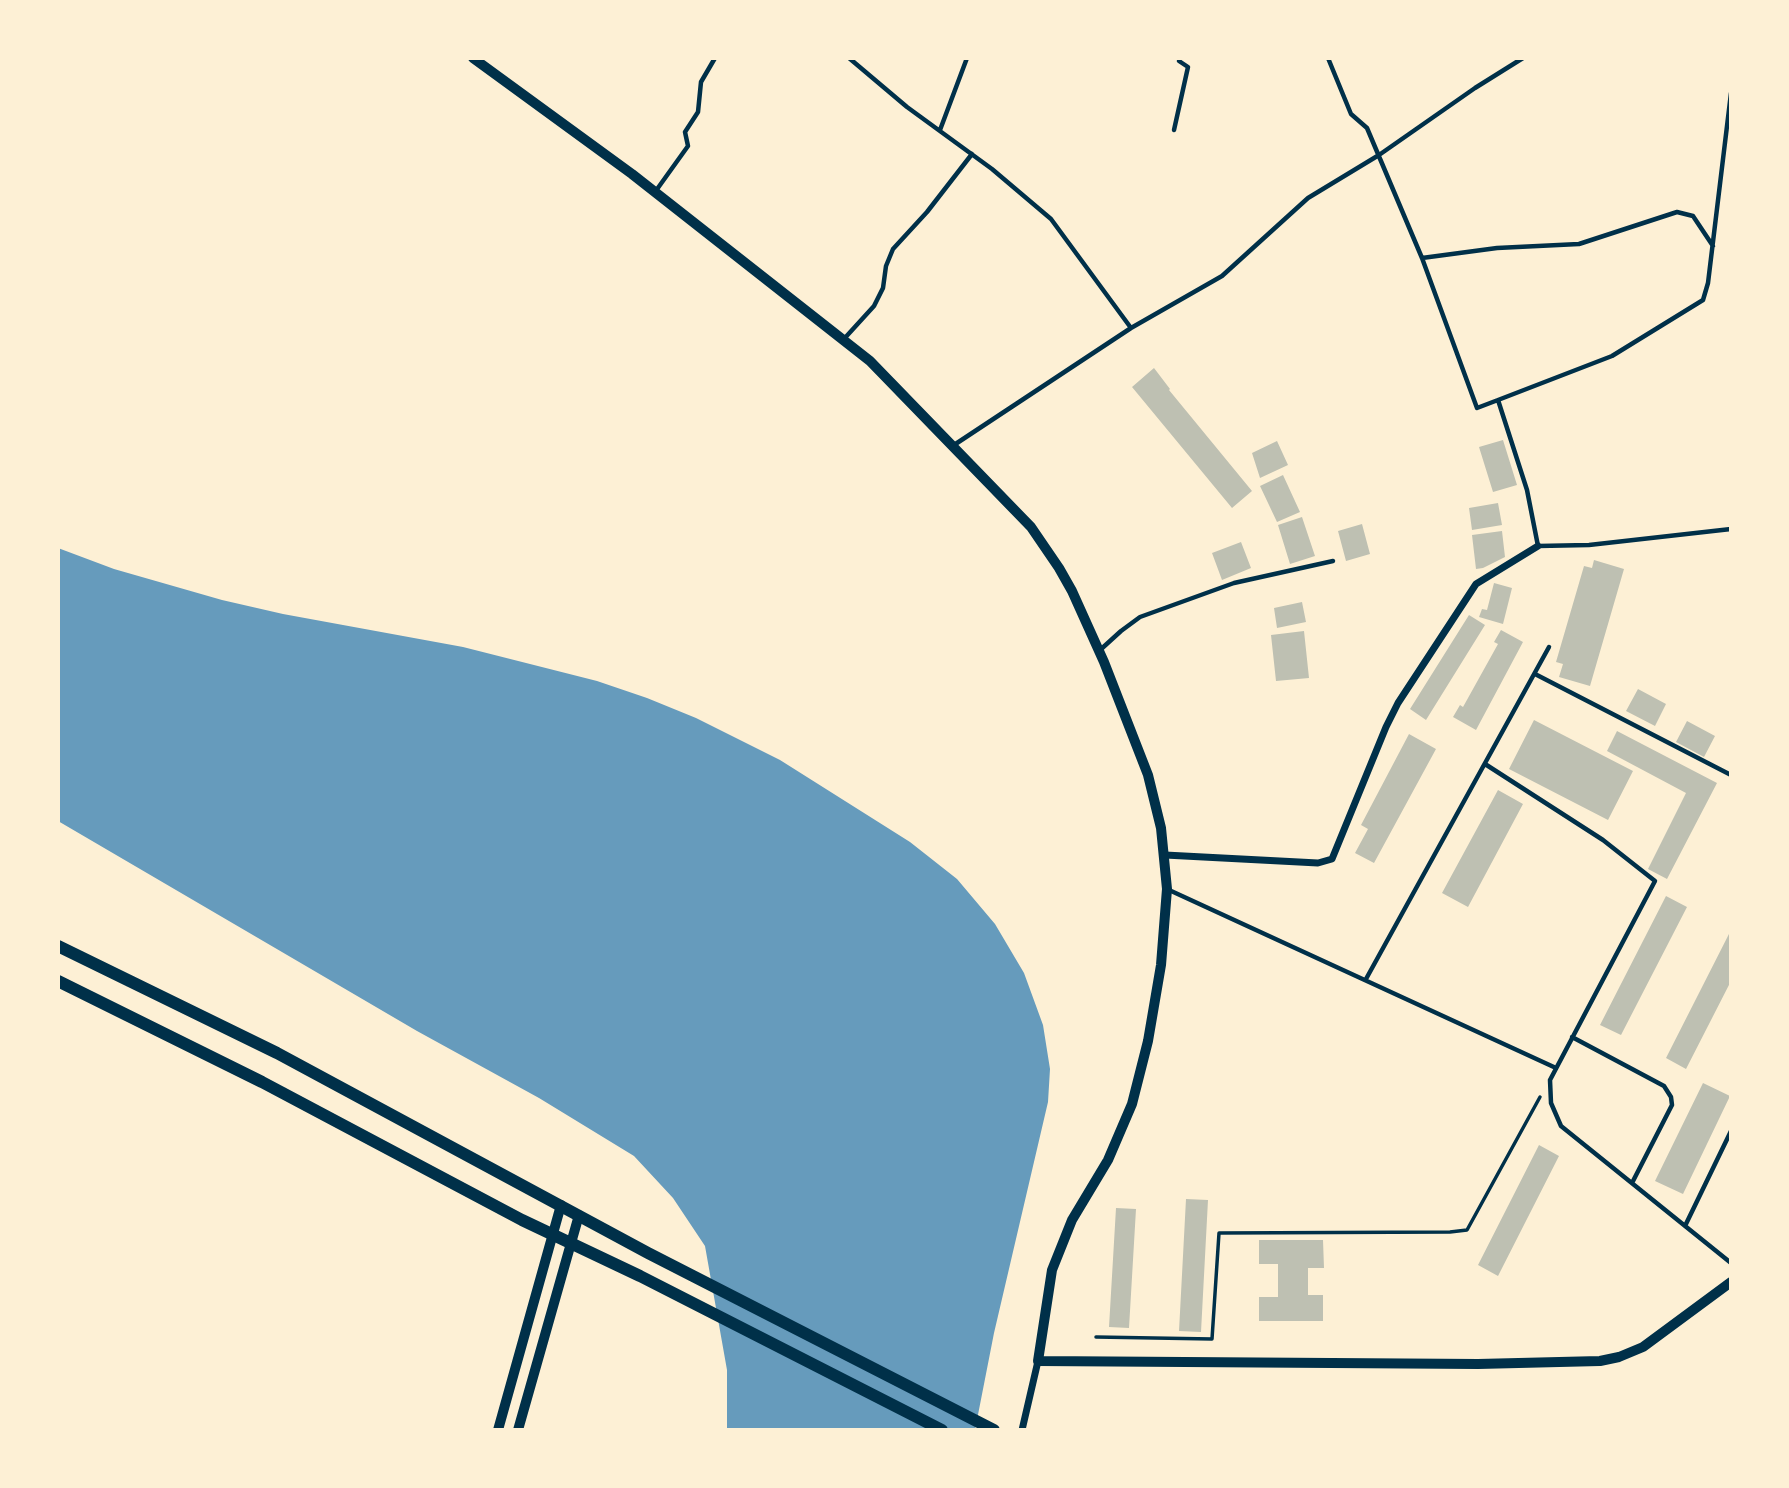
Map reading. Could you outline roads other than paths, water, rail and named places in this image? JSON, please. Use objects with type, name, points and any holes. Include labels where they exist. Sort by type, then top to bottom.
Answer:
[{"type":"main road","points":[[58,946],[277,1053],[648,1253],[993,1430]]},
{"type":"main road","points":[[58,981],[262,1082],[552,1235],[640,1276],[942,1430]]},
{"type":"street","points":[[473,58],[655,192],[870,361],[1014,508],[1046,547],[1072,591],[1099,651],[1156,801],[1165,855],[1167,889],[1161,965],[1136,1088],[1121,1132],[1108,1160],[1082,1199],[1052,1270],[1038,1361],[1022,1430]]},
{"type":"street","points":[[1165,855],[1318,863],[1332,859],[1398,703],[1476,584],[1538,546]]},
{"type":"street","points":[[498,1430],[561,1205]]},
{"type":"street","points":[[518,1430],[579,1215]]},
{"type":"street","points":[[1038,1361],[1478,1364],[1600,1361],[1643,1347],[1731,1282]]},
{"type":"lane","points":[[655,192],[688,146],[685,132],[698,112],[701,82],[715,58]]},
{"type":"lane","points":[[849,58],[907,107],[972,154],[1051,219],[1131,327]]},
{"type":"lane","points":[[940,131],[967,58]]},
{"type":"lane","points":[[1174,130],[1188,67],[1179,61],[1180,58]]},
{"type":"lane","points":[[1328,58],[1351,114],[1367,128],[1379,155],[1422,258],[1477,408],[1612,356],[1703,299],[1713,247],[1731,93]]},
{"type":"lane","points":[[953,446],[1131,327],[1223,276],[1308,198],[1379,155],[1523,58]]},
{"type":"lane","points":[[843,340],[874,306],[883,288],[892,249],[927,212],[972,154]]},
{"type":"lane","points":[[1422,258],[1497,248],[1579,244],[1676,212],[1693,216],[1713,247]]},
{"type":"lane","points":[[1498,400],[1527,489],[1538,546],[1589,545],[1731,529]]},
{"type":"lane","points":[[1099,651],[1140,617],[1234,583],[1333,561]]},
{"type":"lane","points":[[1366,979],[1549,647]]},
{"type":"lane","points":[[1535,674],[1731,775]]},
{"type":"lane","points":[[1485,764],[1603,840],[1655,881],[1550,1080],[1553,1111],[1561,1126],[1731,1263]]},
{"type":"lane","points":[[1167,889],[1556,1068]]},
{"type":"lane","points":[[1572,1037],[1664,1086],[1671,1097],[1672,1105],[1632,1183]]},
{"type":"lane","points":[[1685,1226],[1731,1132]]},
{"type":"water","points":[[58,548],[114,569],[222,600],[463,647],[597,681],[647,698],[696,718],[780,760],[910,842],[957,879],[995,924],[1024,973],[1043,1025],[1050,1069],[1048,1102],[994,1333],[975,1430],[727,1430],[727,1370],[705,1246],[673,1198],[634,1156],[539,1098],[417,1031],[58,821]]}]
